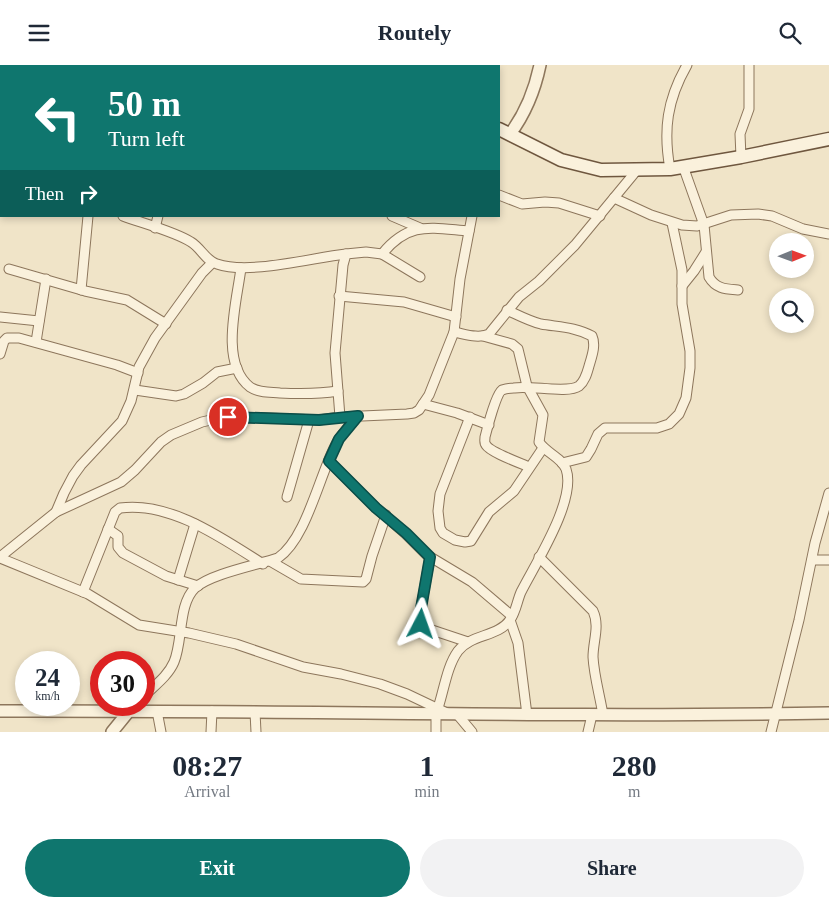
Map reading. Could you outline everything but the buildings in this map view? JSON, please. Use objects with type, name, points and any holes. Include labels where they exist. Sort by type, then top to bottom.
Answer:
[{"type":"main road","points":[[502,132],[549,155],[576,165],[602,170],[670,169],[829,139]]},
{"type":"street","points":[[502,132],[522,115],[532,93],[540,65]]},
{"type":"street","points":[[670,169],[666,140],[667,121],[673,96],[687,65]]},
{"type":"street","points":[[741,157],[740,134],[749,109],[749,65]]},
{"type":"street","points":[[683,166],[704,225],[708,271],[712,283],[719,287],[738,290]]},
{"type":"street","points":[[483,337],[489,334],[519,297],[571,249],[637,170]]},
{"type":"street","points":[[500,195],[522,204],[559,203],[600,216]]},
{"type":"street","points":[[614,198],[672,223],[690,226],[704,225],[731,215],[758,214],[772,216],[803,229],[829,234]]},
{"type":"street","points":[[81,290],[88,217]]},
{"type":"street","points":[[126,217],[192,242],[212,263],[241,268],[366,252],[382,254],[420,277]]},
{"type":"street","points":[[155,227],[158,217]]},
{"type":"street","points":[[394,217],[420,228],[469,231]]},
{"type":"street","points":[[472,217],[454,332],[424,404],[414,413],[309,420],[239,417],[202,422],[171,435],[161,442],[134,471],[120,482],[56,512],[0,557],[83,592],[140,625],[181,631],[236,644],[303,667],[380,684],[407,694],[445,713],[472,732]]},
{"type":"street","points":[[562,463],[586,457],[592,449],[598,434],[605,428],[657,428],[669,424],[679,414],[686,398],[690,351],[682,304],[680,260],[672,223]]},
{"type":"street","points":[[382,254],[393,242],[403,235],[420,228]]},
{"type":"street","points":[[682,286],[706,252]]},
{"type":"street","points":[[340,417],[335,353],[339,296],[346,254]]},
{"type":"street","points":[[56,512],[73,476],[122,421],[143,359],[202,273],[212,263]]},
{"type":"street","points":[[241,268],[232,339],[233,360],[246,382],[258,390],[309,394],[338,391]]},
{"type":"street","points":[[9,269],[81,290],[127,300],[166,324]]},
{"type":"street","points":[[36,342],[46,279]]},
{"type":"street","points":[[339,296],[404,302],[456,317]]},
{"type":"street","points":[[507,310],[540,323],[587,333],[594,340],[588,372],[576,388],[563,390],[527,386],[499,393],[484,437],[486,446],[529,467]]},
{"type":"street","points":[[0,317],[39,321]]},
{"type":"street","points":[[436,732],[445,713],[456,655],[468,642],[498,630],[511,618],[520,595],[557,525],[567,477],[562,463],[542,448],[538,438],[543,415],[527,386],[518,349],[512,344],[454,332]]},
{"type":"street","points":[[0,355],[4,341],[7,338],[19,338],[117,365],[138,373]]},
{"type":"street","points":[[134,390],[176,396],[184,394],[203,383],[216,372],[237,368]]},
{"type":"street","points":[[424,404],[470,417],[489,425]]},
{"type":"street","points":[[155,685],[170,669],[177,652],[188,599],[198,586],[211,579],[266,562],[285,553],[292,545],[339,439],[358,416]]},
{"type":"street","points":[[470,417],[439,499],[439,522],[443,533],[455,540],[465,542],[471,541],[474,538],[484,518],[510,496],[542,448]]},
{"type":"street","points":[[287,497],[309,420]]},
{"type":"street","points":[[329,461],[376,508],[386,515],[430,557],[472,581],[511,618],[518,643],[527,715]]},
{"type":"street","points":[[771,732],[829,493]]},
{"type":"street","points":[[83,592],[115,512],[120,508],[154,509],[194,524],[301,579],[363,582],[366,579],[386,515]]},
{"type":"street","points":[[178,580],[194,524]]},
{"type":"street","points":[[108,529],[118,536],[118,547],[123,553],[166,576],[198,586]]},
{"type":"street","points":[[430,557],[420,614],[421,624],[432,630],[468,642]]},
{"type":"street","points":[[539,557],[593,611],[595,616],[596,629],[593,657],[598,715],[588,732]]},
{"type":"street","points":[[812,560],[829,559]]},
{"type":"street","points":[[0,711],[90,709]]},
{"type":"street","points":[[161,732],[157,711],[527,715],[829,713]]},
{"type":"street","points":[[211,732],[212,711]]},
{"type":"street","points":[[255,712],[256,732]]},
{"type":"street","points":[[112,732],[125,716]]},
{"type":"route","points":[[228,417],[319,420],[358,416],[339,439],[329,461],[376,508],[406,533],[430,557],[420,614],[421,624]]}]
